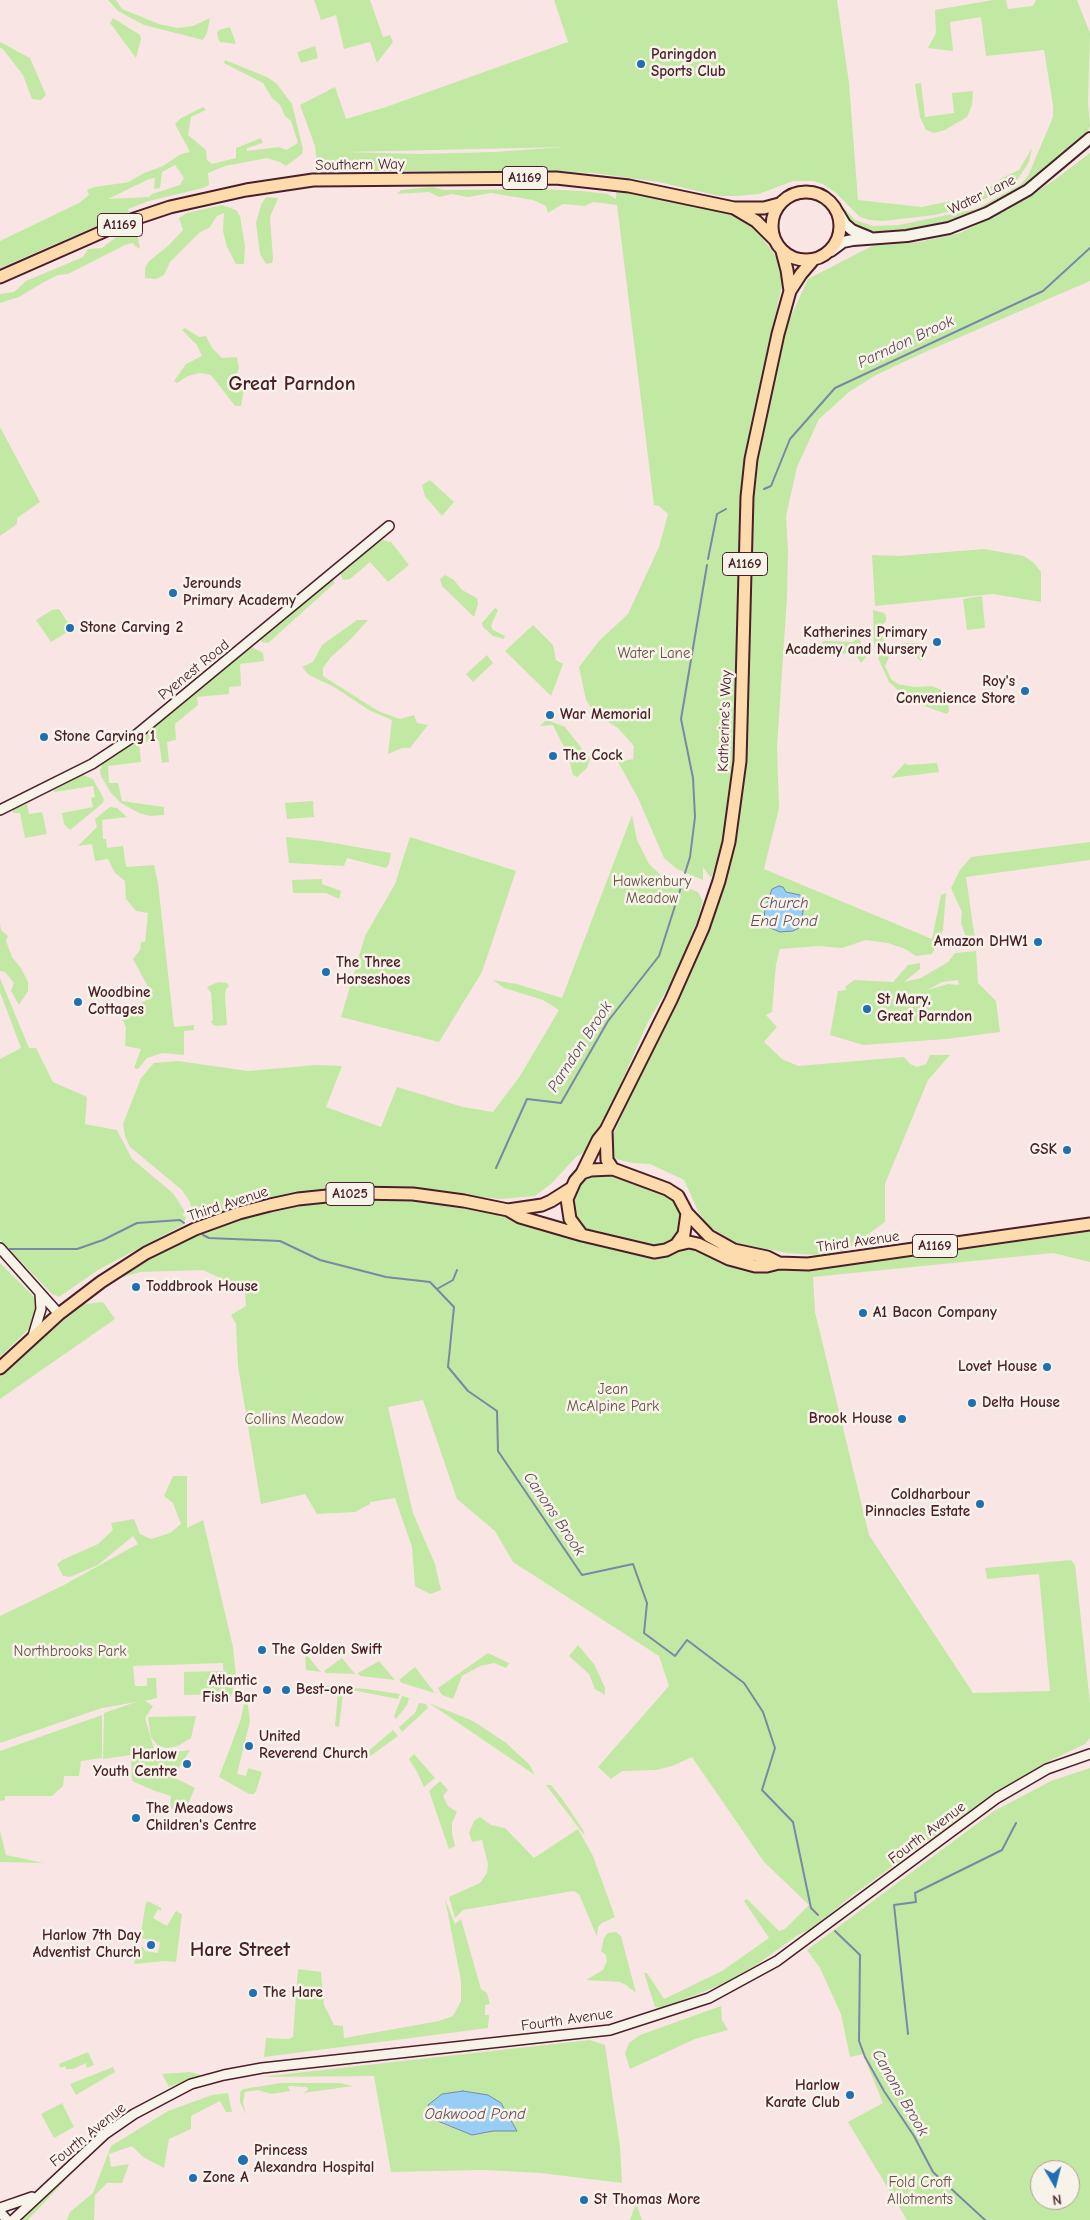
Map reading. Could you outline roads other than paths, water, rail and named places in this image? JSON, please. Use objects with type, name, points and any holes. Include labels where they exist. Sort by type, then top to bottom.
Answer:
[{"type":"main road","name":"Water Lane","points":[[831,251],[843,242],[907,236],[949,228],[987,213],[1028,190],[1089,137]]},
{"type":"main road","name":"Southern Way","points":[[0,277],[125,222],[170,206],[246,190],[313,180],[556,178],[586,180],[678,195],[734,208],[764,208],[779,204]]},
{"type":"main road","points":[[811,192],[829,200],[839,214],[841,230],[838,242],[831,251],[813,260],[794,259],[782,251],[774,239],[772,219],[779,204],[791,195],[811,192]]},
{"type":"main road","name":"Southern Way","points":[[734,208],[756,221],[774,239]]},
{"type":"main road","name":"Water Lane","points":[[839,214],[845,224],[852,230],[872,238]]},
{"type":"main road","name":"Katherine's Way","points":[[782,251],[788,270],[790,291]]},
{"type":"main road","name":"Katherine's Way","points":[[582,1173],[598,1140],[606,1130],[671,1000],[703,928],[717,890],[729,842],[740,761],[747,497],[759,416],[790,291],[813,260]]},
{"type":"main road","name":"Katherine's Way","points":[[606,1130],[607,1160],[612,1169]]},
{"type":"main road","points":[[612,1169],[674,1192],[680,1199],[687,1214],[684,1234],[676,1244],[666,1250],[654,1252],[582,1235],[570,1219],[567,1199],[570,1189],[582,1173],[591,1170],[612,1169]]},
{"type":"main road","name":"Third Avenue","points":[[508,1210],[552,1201],[570,1189]]},
{"type":"main road","name":"Third Avenue","points":[[0,1368],[59,1314],[101,1282],[146,1253],[195,1229],[270,1204],[333,1195],[386,1193],[464,1201],[508,1210],[520,1216],[582,1235]]},
{"type":"main road","name":"Third Avenue","points":[[687,1214],[709,1236],[734,1250],[779,1263]]},
{"type":"main road","name":"Third Avenue","points":[[676,1244],[689,1242],[698,1244],[742,1263],[766,1266],[779,1263],[824,1263],[1090,1224]]},
{"type":"street","name":"Pyenest Road","points":[[0,810],[86,768],[136,735],[389,526]]},
{"type":"street","points":[[0,1248],[59,1314]]},
{"type":"street","points":[[33,1336],[41,1309],[40,1294]]},
{"type":"street","name":"Fourth Avenue","points":[[13,2220],[105,2134],[134,2114],[191,2084],[224,2075],[262,2068],[610,2030],[709,1998],[777,1961],[997,1798],[1047,1769],[1090,1754]]},
{"type":"street","name":"Fourth Avenue","points":[[0,2210],[39,2194]]},
{"type":"street","points":[[0,2210],[7,2220]]},
{"type":"water","name":"Church End Pond","points":[[779,886],[783,887],[786,892],[800,895],[803,911],[801,927],[793,931],[780,932],[768,927],[764,921],[765,908],[772,889]]},
{"type":"water","name":"Oakwood Pond","points":[[463,2091],[488,2095],[501,2103],[517,2131],[493,2131],[472,2135],[435,2120],[428,2105],[442,2094]]},
{"type":"waterway","name":"Parndon Brook","points":[[764,489],[771,486],[790,439],[835,388],[1043,291],[1090,248]]},
{"type":"waterway","name":"Parndon Brook","points":[[708,559],[717,514],[726,509]]},
{"type":"waterway","name":"Parndon Brook","points":[[685,873],[690,857],[695,817],[693,778],[681,719],[707,565]]},
{"type":"waterway","name":"Parndon Brook","points":[[496,1168],[527,1099],[561,1103],[608,1021],[659,956],[682,884]]},
{"type":"waterway","name":"Canons Brook","points":[[10,1249],[77,1249],[103,1240],[137,1223],[180,1220],[184,1223]]},
{"type":"waterway","name":"Canons Brook","points":[[203,1235],[209,1238],[280,1241],[320,1260],[386,1277],[430,1282],[454,1307],[448,1367],[468,1391],[497,1411],[498,1451],[582,1575],[633,1564],[647,1603],[644,1633],[675,1656],[687,1640],[744,1683],[763,1712],[775,1748],[762,1790],[793,1822],[811,1908],[818,1915]]},
{"type":"waterway","name":"Parndon Brook","points":[[437,1289],[453,1280],[457,1270]]},
{"type":"waterway","points":[[908,2034],[894,1905],[916,1902],[915,1893],[1002,1850],[1016,1823]]},
{"type":"waterway","name":"Canons Brook","points":[[835,1931],[860,1955],[859,2041],[865,2057],[884,2091],[914,2136],[933,2172],[985,2220]]},
{"type":"place","name":"Paringdon Sports Club","points":[[641,64]]},
{"type":"place","name":"Jerounds Primary Academy","points":[[173,593]]},
{"type":"place","name":"Stone Carving 2","points":[[70,628]]},
{"type":"place","name":"Katherines Primary Academy and Nursery","points":[[937,642]]},
{"type":"place","name":"Roy's Convenience Store","points":[[1025,691]]},
{"type":"place","name":"War Memorial","points":[[550,715]]},
{"type":"place","name":"Stone Carving 1","points":[[44,737]]},
{"type":"place","name":"The Cock","points":[[553,756]]},
{"type":"place","name":"Amazon DHW1","points":[[1038,942]]},
{"type":"place","name":"The Three Horseshoes","points":[[326,972]]},
{"type":"place","name":"Woodbine Cottages","points":[[78,1002]]},
{"type":"place","name":"St Mary, Great Parndon","points":[[867,1009]]},
{"type":"place","name":"GSK","points":[[1067,1150]]},
{"type":"place","name":"Toddbrook House","points":[[136,1287]]},
{"type":"place","name":"A1 Bacon Company","points":[[863,1313]]},
{"type":"place","name":"Lovet House","points":[[1047,1367]]},
{"type":"place","name":"Delta House","points":[[972,1403]]},
{"type":"place","name":"Brook House","points":[[902,1419]]},
{"type":"place","name":"Coldharbour Pinnacles Estate","points":[[980,1504]]},
{"type":"place","name":"The Golden Swift","points":[[262,1650]]},
{"type":"place","name":"Atlantic Fish Bar","points":[[267,1690]]},
{"type":"place","name":"Best-one","points":[[286,1690]]},
{"type":"place","name":"United Reverend Church","points":[[249,1746]]},
{"type":"place","name":"Harlow Youth Centre","points":[[187,1764]]},
{"type":"place","name":"The Meadows Children's Centre","points":[[136,1818]]},
{"type":"place","name":"Harlow 7th Day Adventist Church","points":[[151,1945]]},
{"type":"place","name":"The Hare","points":[[253,1993]]},
{"type":"place","name":"Harlow Karate Club","points":[[850,2095]]},
{"type":"place","name":"Princess Alexandra Hospital","points":[[243,2160]]},
{"type":"place","name":"Zone A","points":[[193,2178]]},
{"type":"place","name":"St Thomas More","points":[[584,2200]]},
{"type":"district","name":"Great Parndon","points":[[292,384]]},
{"type":"district","name":"Hare Street","points":[[240,1950]]},
{"type":"park label","name":"Hawkenbury Meadow","points":[[652,890]]},
{"type":"park label","name":"Jean McAlpine Park","points":[[613,1398]]},
{"type":"park label","name":"Collins Meadow","points":[[294,1420]]},
{"type":"park label","name":"Northbrooks Park","points":[[70,1652]]},
{"type":"park label","name":"Fold Croft Allotments","points":[[920,2192]]}]
